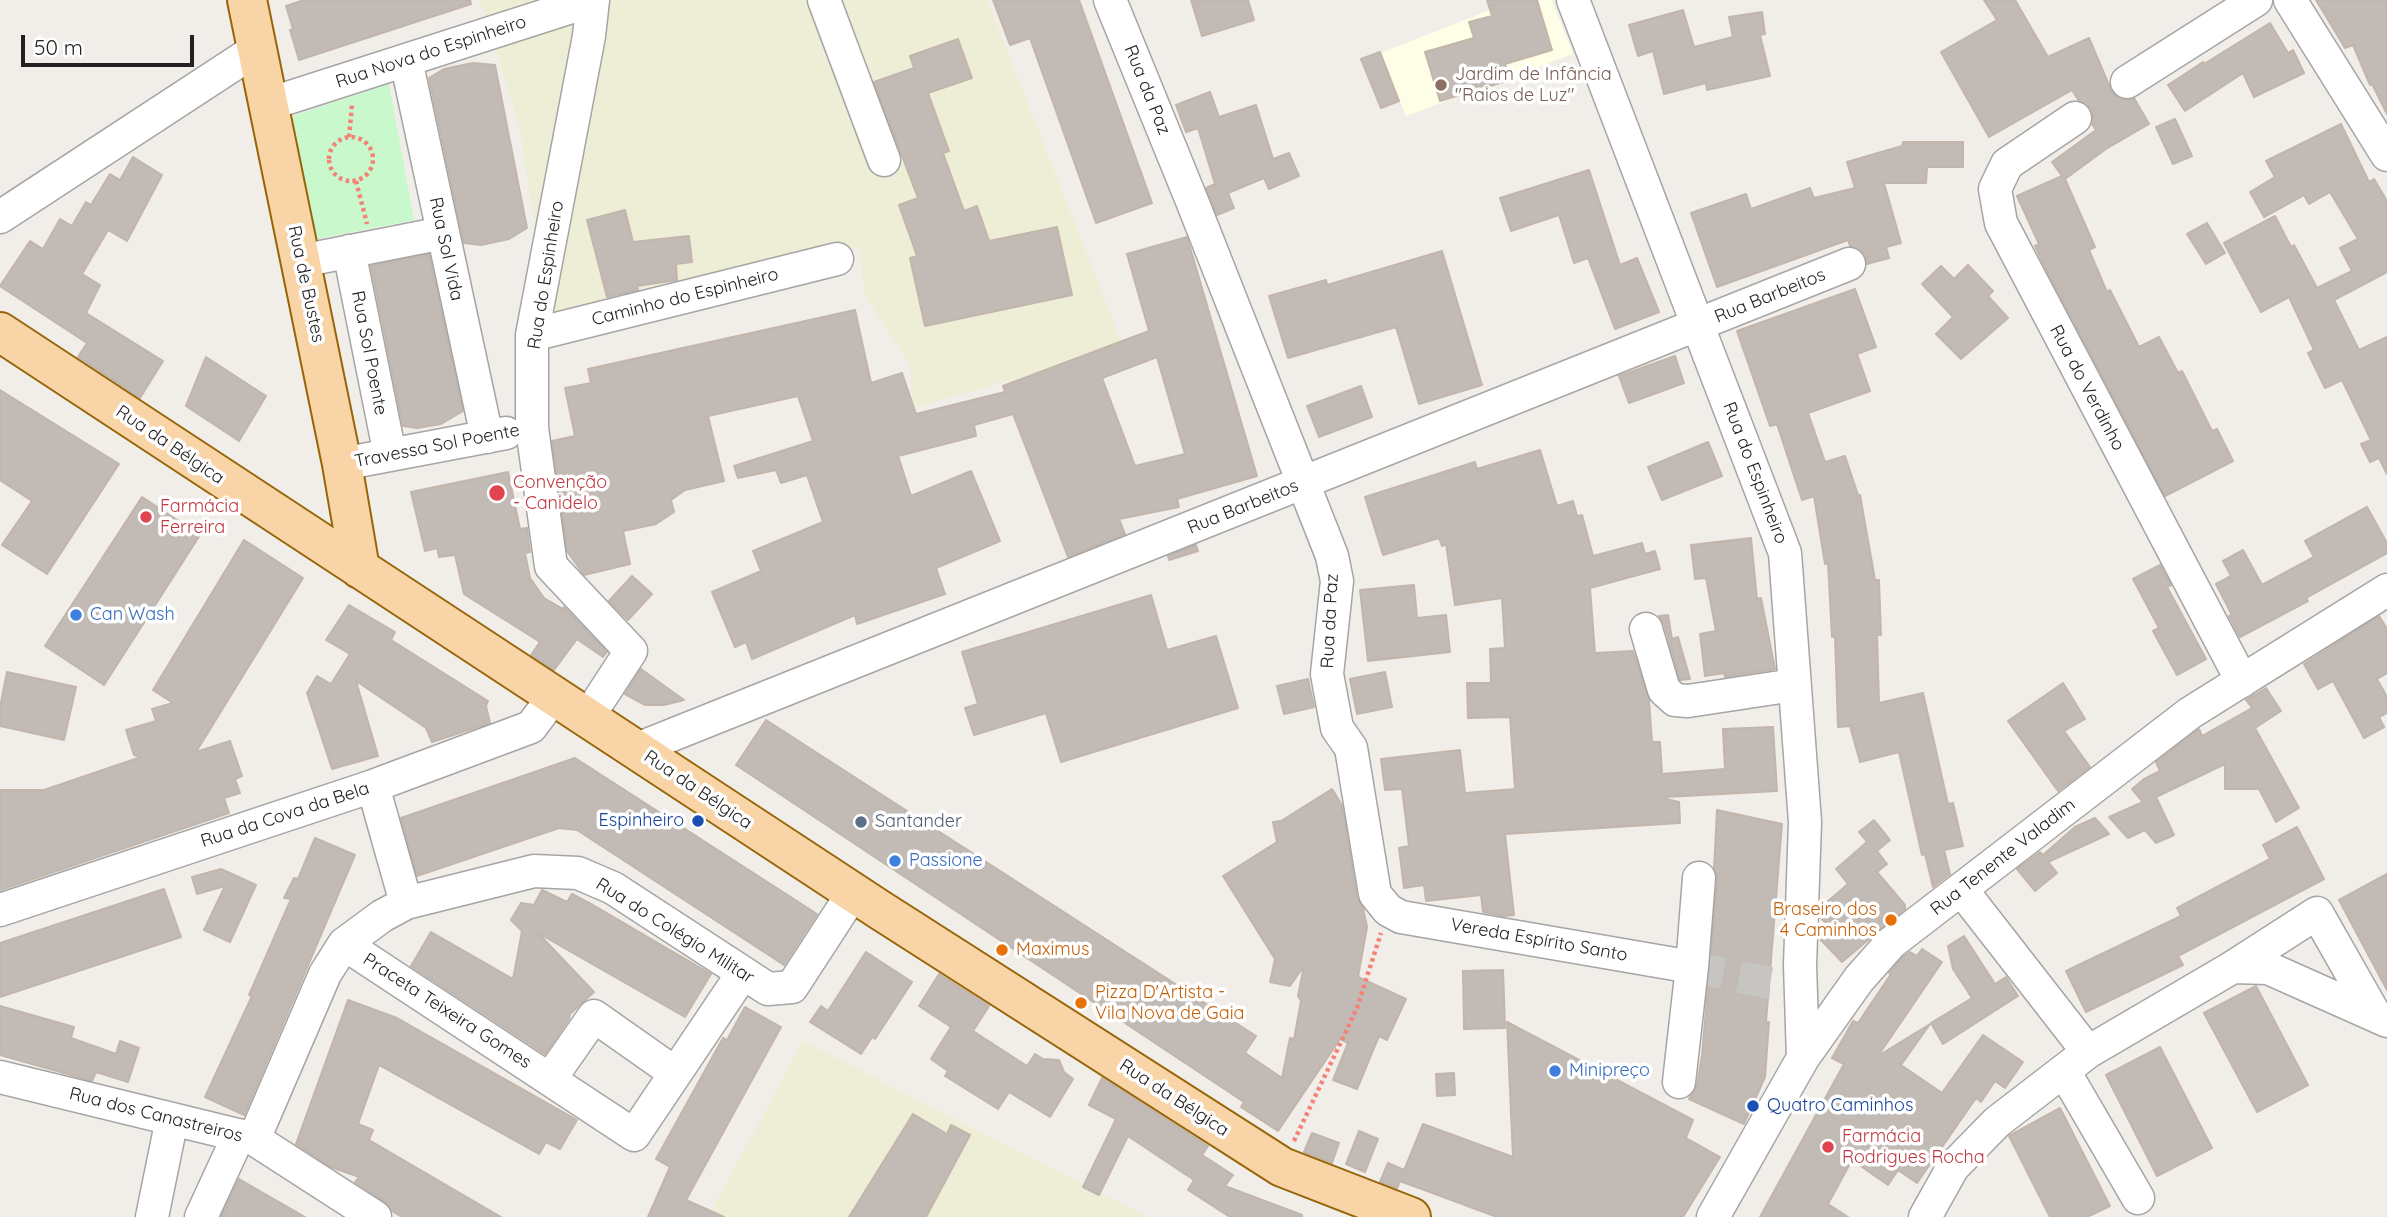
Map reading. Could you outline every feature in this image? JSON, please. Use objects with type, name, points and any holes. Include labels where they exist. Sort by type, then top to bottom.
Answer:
[{"type":"main road","name":"Rua de Bustes","points":[[247,0],[342,464],[360,569]]},
{"type":"main road","name":"Rua da Bélgica","points":[[0,332],[853,892],[1282,1167],[1411,1217]]},
{"type":"street","name":"Rua Nova do Espinheiro","points":[[268,104],[593,0]]},
{"type":"street","name":"Rua do Espinheiro","points":[[588,717],[631,651],[551,566],[532,428],[532,335],[589,36],[593,0]]},
{"type":"street","points":[[824,0],[884,160]]},
{"type":"street","name":"Rua da Paz","points":[[1110,0],[1332,556],[1336,581],[1327,674],[1336,728],[1351,748],[1375,894],[1388,910]]},
{"type":"street","name":"Rua do Espinheiro","points":[[1573,0],[1785,553],[1805,822],[1800,965],[1803,1058]]},
{"type":"street","points":[[2127,82],[2256,0]]},
{"type":"street","points":[[2290,0],[2387,155]]},
{"type":"street","points":[[0,217],[257,49]]},
{"type":"street","name":"Rua Sol Vida","points":[[406,60],[487,437]]},
{"type":"street","name":"Rua do Verdinho","points":[[2075,118],[2007,164],[1995,189],[2001,223],[2242,681]]},
{"type":"street","points":[[301,261],[443,233]]},
{"type":"street","name":"Rua Sol Poente","points":[[360,249],[390,456]]},
{"type":"street","name":"Caminho do Espinheiro","points":[[532,335],[838,259]]},
{"type":"street","name":"Rua Barbeitos","points":[[637,749],[1849,264]]},
{"type":"street","name":"Travessa Sol Poente","points":[[342,464],[532,428]]},
{"type":"street","name":"Rua Tenente Valadim","points":[[1713,1217],[1803,1058],[1859,979],[1891,943],[2190,713],[2387,590]]},
{"type":"street","points":[[1646,629],[1664,690],[1675,700],[1688,701],[1794,685]]},
{"type":"street","name":"Rua da Cova da Bela","points":[[0,910],[373,786],[530,727],[555,695]]},
{"type":"street","points":[[373,786],[406,903]]},
{"type":"street","name":"Rua do Colégio Militar","points":[[201,1217],[246,1137],[325,974],[344,944],[382,916],[406,903],[534,871],[578,873],[613,888],[768,989],[792,987],[853,892]]},
{"type":"street","points":[[1679,1082],[1699,878]]},
{"type":"street","points":[[1961,890],[2076,1061],[2138,1198]]},
{"type":"street","name":"Vereda Espírito Santo","points":[[1388,910],[1401,917],[1692,967]]},
{"type":"street","points":[[1925,1217],[1953,1167],[1997,1122],[2076,1061],[2317,913],[2381,1018]]},
{"type":"street","name":"Praceta Teixeira Gomes","points":[[344,944],[634,1135],[743,973]]},
{"type":"street","points":[[2233,967],[2267,968],[2381,1018]]},
{"type":"street","name":"Praceta Teixeira Gomes","points":[[550,1079],[594,1016],[675,1073]]},
{"type":"street","name":"Rua dos Canastreiros","points":[[0,1077],[246,1137],[358,1213]]},
{"type":"street","points":[[152,1217],[172,1119]]},
{"type":"path","points":[[349,137],[363,140],[369,145],[374,159],[369,173],[356,181],[342,180],[331,170],[329,163],[331,149],[342,139],[349,137]]},
{"type":"path","points":[[356,181],[360,249]]},
{"type":"path","points":[[1282,1167],[1357,1008],[1388,910]]},
{"type":"shaded area","points":[[480,0],[987,0],[1122,343],[1088,358],[913,408],[910,365],[864,293],[860,247],[549,319],[519,125]]},
{"type":"shaded area","name":"Jardim de Infância \"Raios de Luz\"","points":[[1516,0],[1552,0],[1573,54],[1406,116],[1380,53]]},
{"type":"shaded area","points":[[803,1041],[1147,1217],[708,1217]]},
{"type":"green space","points":[[389,84],[414,220],[317,239],[292,116]]},
{"type":"building","points":[[304,0],[470,0],[471,4],[299,60],[286,6]]},
{"type":"building","points":[[993,0],[1079,0],[1152,203],[1096,223],[1030,38],[1010,45]]},
{"type":"building","points":[[1191,0],[1248,0],[1254,20],[1202,36]]},
{"type":"building","points":[[1487,0],[1537,0],[1552,50],[1505,64],[1510,80],[1440,101],[1425,52],[1474,38],[1469,22],[1492,16]]},
{"type":"building","points":[[1984,0],[2015,0],[2048,57],[2089,38],[2112,92],[2119,99],[2134,98],[2149,124],[2106,149],[2065,179],[2095,247],[2089,250],[2107,292],[2110,290],[2139,347],[2159,337],[2178,373],[2182,371],[2212,431],[2217,429],[2233,461],[2165,496],[2045,267],[2035,246],[2039,244],[2017,196],[2062,176],[2052,162],[2096,130],[2092,124],[2091,108],[2079,101],[2072,90],[1989,137],[1941,52],[1997,20]]},
{"type":"building","points":[[2316,0],[2387,0],[2387,114],[2372,84],[2370,85],[2353,45],[2345,48]]},
{"type":"building","points":[[1683,10],[1694,47],[1733,37],[1729,17],[1762,12],[1765,34],[1760,35],[1770,76],[1707,90],[1706,83],[1664,94],[1653,51],[1638,56],[1629,25]]},
{"type":"building","points":[[2270,23],[2288,53],[2293,50],[2304,73],[2254,97],[2243,73],[2185,111],[2168,85]]},
{"type":"building","points":[[958,39],[972,78],[928,93],[949,151],[943,153],[964,211],[977,206],[989,241],[1057,227],[1072,295],[925,326],[910,258],[917,256],[899,205],[918,198],[874,82],[914,68],[910,56]]},
{"type":"building","points":[[1380,52],[1399,101],[1381,108],[1361,59]]},
{"type":"building","points":[[473,63],[495,65],[527,228],[509,239],[481,245],[464,243],[429,78],[444,69]]},
{"type":"building","points":[[1210,92],[1219,117],[1256,105],[1273,159],[1289,153],[1299,176],[1269,189],[1264,178],[1228,193],[1234,208],[1217,215],[1206,188],[1215,184],[1198,128],[1186,132],[1176,105]]},
{"type":"building","points":[[2175,119],[2192,156],[2173,164],[2156,127]]},
{"type":"building","points":[[2341,124],[2369,182],[2374,179],[2387,201],[2387,272],[2334,300],[2359,350],[2387,337],[2387,474],[2379,458],[2370,462],[2361,444],[2371,440],[2342,380],[2325,388],[2308,353],[2314,350],[2289,297],[2261,312],[2224,243],[2275,216],[2317,288],[2352,271],[2340,248],[2358,239],[2330,192],[2309,204],[2304,195],[2264,217],[2250,192],[2275,177],[2266,161]]},
{"type":"building","points":[[1903,142],[1963,142],[1963,167],[1927,167],[1926,183],[1884,183],[1901,243],[1886,247],[1889,258],[1867,264],[1861,250],[1850,246],[1848,240],[1717,287],[1691,213],[1746,194],[1751,209],[1810,188],[1814,198],[1855,188],[1847,162],[1902,146]]},
{"type":"building","points":[[133,157],[162,175],[127,241],[108,230],[82,274],[100,285],[86,313],[163,361],[140,398],[78,357],[87,343],[0,286],[30,241],[43,249],[60,219],[72,226],[86,202],[91,205],[110,174],[120,180]]},
{"type":"building","points":[[1589,170],[1620,265],[1637,258],[1659,312],[1615,329],[1588,258],[1574,263],[1559,215],[1511,231],[1500,198]]},
{"type":"building","points":[[625,210],[633,242],[689,236],[692,262],[676,264],[677,280],[637,286],[638,290],[607,297],[587,220]]},
{"type":"building","points":[[2207,223],[2225,253],[2206,264],[2187,234]]},
{"type":"building","points":[[1187,237],[1257,476],[1177,499],[1179,507],[1119,519],[1125,534],[1068,557],[1013,414],[974,425],[976,436],[898,456],[911,496],[971,471],[1000,541],[936,568],[945,594],[857,624],[855,615],[752,659],[746,642],[735,647],[712,592],[761,571],[753,551],[823,522],[807,475],[781,483],[776,470],[738,478],[734,466],[813,441],[798,396],[708,416],[724,481],[685,490],[671,500],[674,512],[656,524],[623,531],[630,564],[584,575],[567,551],[552,441],[575,436],[565,388],[591,383],[588,369],[855,310],[871,383],[902,373],[916,414],[1005,392],[1003,386],[1149,331],[1127,254]],"holes":[[[1157,357],[1185,454],[1135,466],[1102,378]]]},
{"type":"building","points":[[1442,251],[1482,385],[1419,404],[1396,327],[1288,358],[1269,296],[1326,280],[1327,285]]},
{"type":"building","points":[[429,254],[463,411],[441,424],[417,428],[403,426],[371,266]]},
{"type":"building","points":[[1968,265],[1993,291],[1988,296],[2008,318],[1961,359],[1936,334],[1953,317],[1922,284],[1941,266],[1954,279]]},
{"type":"building","points":[[1855,289],[1876,347],[1857,354],[1870,391],[1808,413],[1825,462],[1845,456],[1860,495],[1875,580],[1879,580],[1879,703],[1923,693],[1948,804],[1953,803],[1963,846],[1944,850],[1950,874],[1933,887],[1925,854],[1922,855],[1899,752],[1860,762],[1850,726],[1838,727],[1835,637],[1832,637],[1828,563],[1825,564],[1814,496],[1802,500],[1777,424],[1770,426],[1737,331]]},
{"type":"building","points":[[1675,356],[1684,383],[1629,403],[1619,376]]},
{"type":"building","points":[[206,357],[266,396],[239,441],[186,406]]},
{"type":"building","points":[[1361,386],[1372,417],[1319,437],[1307,406]]},
{"type":"building","points":[[0,390],[119,464],[47,574],[2,545],[32,501],[0,480]]},
{"type":"building","points":[[1708,442],[1722,476],[1662,500],[1648,467]]},
{"type":"building","points":[[1540,450],[1557,506],[1573,501],[1577,516],[1582,515],[1593,556],[1642,543],[1645,554],[1655,551],[1660,569],[1590,588],[1595,653],[1633,651],[1649,700],[1652,742],[1660,742],[1662,774],[1725,769],[1723,729],[1773,727],[1777,791],[1666,797],[1679,802],[1680,823],[1505,834],[1514,915],[1504,916],[1483,912],[1481,895],[1426,901],[1424,885],[1404,888],[1399,848],[1409,846],[1402,789],[1385,790],[1381,759],[1460,750],[1465,793],[1515,789],[1510,717],[1468,718],[1467,683],[1491,683],[1490,649],[1505,648],[1502,598],[1455,605],[1446,544],[1442,546],[1439,538],[1383,555],[1365,497],[1475,462],[1477,469]]},
{"type":"building","points":[[508,472],[520,529],[527,528],[530,552],[525,553],[530,578],[544,598],[563,609],[564,607],[607,652],[603,657],[577,639],[554,670],[531,655],[540,642],[464,594],[455,555],[439,557],[437,548],[425,551],[411,492]]},
{"type":"building","points":[[142,497],[200,535],[104,685],[45,646]]},
{"type":"building","points":[[2367,507],[2387,543],[2387,553],[2306,598],[2308,601],[2240,637],[2216,584],[2231,576],[2223,561],[2243,550],[2262,585],[2314,557],[2305,541]]},
{"type":"building","points":[[1751,538],[1757,599],[1761,598],[1775,669],[1725,677],[1724,673],[1705,676],[1700,634],[1716,631],[1706,578],[1695,579],[1691,545]]},
{"type":"building","points":[[244,540],[303,578],[196,752],[230,741],[242,776],[235,779],[240,793],[224,798],[229,813],[0,890],[0,790],[44,790],[141,757],[134,755],[126,730],[156,721],[152,709],[173,703],[153,690]]},
{"type":"building","points":[[1196,545],[1198,551],[1169,560],[1168,556]]},
{"type":"building","points":[[2160,565],[2171,585],[2167,587],[2206,659],[2177,675],[2153,631],[2159,628],[2133,579]]},
{"type":"building","points":[[632,576],[652,594],[628,620],[609,601]]},
{"type":"building","points":[[1414,585],[1417,618],[1446,615],[1450,652],[1368,661],[1360,590]]},
{"type":"building","points":[[1151,595],[1167,650],[1216,636],[1238,708],[1061,762],[1046,713],[974,735],[965,708],[978,704],[962,652]]},
{"type":"building","points":[[349,605],[395,632],[391,640],[488,701],[486,706],[490,723],[432,742],[426,728],[356,681],[378,756],[332,769],[307,693],[317,676],[331,684],[350,654],[326,640]]},
{"type":"building","points":[[1668,615],[1672,639],[1678,637],[1690,679],[1680,680],[1664,624],[1659,616]]},
{"type":"building","points":[[2379,616],[2387,629],[2387,673],[2377,679],[2387,697],[2387,713],[2379,717],[2384,727],[2364,738],[2333,681],[2318,689],[2304,664]]},
{"type":"building","points":[[641,669],[684,700],[664,705],[645,705],[625,694]]},
{"type":"building","points":[[7,672],[76,687],[64,740],[0,726],[0,707]]},
{"type":"building","points":[[1385,672],[1392,707],[1357,714],[1350,679]]},
{"type":"building","points":[[1308,679],[1314,707],[1284,714],[1277,686]]},
{"type":"building","points":[[2063,683],[2085,719],[2064,731],[2090,767],[2058,791],[2008,721]]},
{"type":"building","points":[[2266,688],[2281,711],[2255,728],[2299,808],[2276,822],[2259,789],[2225,789],[2225,764],[2156,797],[2174,835],[2156,843],[2145,830],[2128,838],[2109,817],[2143,802],[2132,789],[2160,771],[2156,762],[2199,729],[2202,736],[2252,708],[2246,700]]},
{"type":"building","points":[[766,720],[1256,1036],[1245,1053],[1282,1078],[1290,1038],[1294,1039],[1304,966],[1290,986],[1270,982],[1275,959],[1223,876],[1277,842],[1273,822],[1281,821],[1332,789],[1342,805],[1357,897],[1363,908],[1367,927],[1358,977],[1406,999],[1387,1040],[1379,1036],[1357,1089],[1333,1080],[1348,1043],[1340,1039],[1278,1131],[1241,1107],[1244,1102],[736,765]]},
{"type":"building","points":[[575,758],[817,914],[784,965],[577,830],[559,828],[417,876],[401,818]]},
{"type":"building","points":[[1717,810],[1782,824],[1766,1022],[1769,1022],[1765,1077],[1744,1124],[1689,1099],[1697,1085],[1702,1056],[1717,879],[1714,868]]},
{"type":"building","points":[[2095,818],[2109,834],[2048,862],[2057,873],[2035,891],[2017,869],[2040,852],[2043,855],[2075,827]]},
{"type":"building","points":[[1874,820],[1890,840],[1877,851],[1887,864],[1877,872],[1905,905],[1905,909],[1842,962],[1819,938],[1820,927],[1825,922],[1820,917],[1820,908],[1848,884],[1836,869],[1867,842],[1859,832]]},
{"type":"building","points":[[2297,827],[2324,879],[2178,956],[2183,965],[2086,1012],[2066,971],[2181,916],[2177,908],[2270,859],[2263,845]]},
{"type":"building","points":[[315,838],[355,855],[244,1115],[205,1097],[252,996],[249,995],[291,899],[284,898],[294,878],[298,879]]},
{"type":"building","points":[[221,869],[256,885],[230,942],[204,930],[225,886],[197,894],[192,877]]},
{"type":"building","points":[[2387,874],[2387,990],[2339,900]]},
{"type":"building","points":[[164,889],[181,937],[0,997],[0,943]]},
{"type":"building","points":[[542,890],[567,902],[572,894],[711,974],[685,1017],[538,933],[594,992],[570,1014],[545,1054],[411,966],[431,932],[513,979],[522,931],[511,920],[521,903],[534,905]]},
{"type":"building","points":[[1964,936],[1995,984],[2006,977],[2018,996],[1943,1044],[1931,1023],[1972,998],[1953,969],[1948,946]]},
{"type":"building","points":[[1922,949],[1942,962],[1878,1056],[1930,1024],[1901,1065],[1942,1093],[1983,1035],[2023,1062],[2005,1088],[1995,1081],[1981,1102],[1976,1098],[1917,1183],[1898,1170],[1888,1185],[1852,1160],[1828,1204],[1848,1217],[1760,1217],[1844,1064],[1832,1058],[1853,1021],[1858,1023],[1891,974],[1889,973],[1904,956],[1910,952],[1917,956]]},
{"type":"building","points":[[866,952],[912,982],[875,1039],[872,1037],[861,1054],[810,1022],[821,1006],[828,1011]]},
{"type":"building","points":[[1503,970],[1505,1028],[1464,1029],[1463,971]]},
{"type":"building","points":[[939,974],[989,1006],[973,1031],[1027,1066],[1035,1054],[1043,1059],[1059,1060],[1064,1072],[1073,1079],[1050,1117],[1009,1092],[998,1109],[945,1076],[948,1071],[931,1059],[951,1027],[919,1006]]},
{"type":"building","points":[[2256,986],[2308,1085],[2257,1112],[2204,1013]]},
{"type":"building","points":[[348,1000],[397,1018],[577,1120],[560,1149],[546,1142],[539,1154],[379,1065],[358,1124],[373,1130],[369,1140],[501,1217],[402,1217],[355,1182],[359,1177],[331,1167],[296,1144]]},
{"type":"building","points":[[0,1006],[74,1027],[71,1038],[116,1054],[120,1041],[139,1048],[128,1082],[96,1072],[92,1081],[0,1055]]},
{"type":"building","points":[[745,1007],[781,1027],[686,1200],[724,1217],[648,1217],[670,1167],[656,1159],[723,1038],[727,1040]]},
{"type":"building","name":"Minipreço","points":[[1507,1022],[1693,1120],[1686,1138],[1720,1157],[1683,1217],[1497,1217],[1400,1181],[1397,1188],[1380,1182],[1388,1163],[1404,1170],[1403,1173],[1423,1124],[1513,1157]]},
{"type":"building","points":[[2160,1047],[2212,1148],[2157,1176],[2106,1075]]},
{"type":"building","points":[[1454,1073],[1455,1095],[1437,1096],[1436,1074]]},
{"type":"building","points":[[1102,1078],[1208,1146],[1202,1155],[1233,1175],[1225,1186],[1302,1217],[1230,1217],[1188,1190],[1194,1180],[1128,1136],[1099,1195],[1083,1187],[1116,1119],[1089,1105]]},
{"type":"building","points":[[2060,1108],[2110,1206],[2087,1217],[2050,1217],[2009,1136]]},
{"type":"building","points":[[913,1114],[947,1134],[951,1125],[970,1135],[926,1217],[849,1217]]},
{"type":"building","points":[[1359,1131],[1378,1139],[1365,1172],[1346,1164]]},
{"type":"building","points":[[1312,1133],[1339,1143],[1332,1163],[1304,1152]]},
{"type":"building","points":[[239,1179],[305,1217],[221,1217]]},
{"type":"tunnel","points":[[1692,967],[1770,983],[1801,985]]},
{"type":"place","name":"Jardim de Infância \"Raios de Luz\"","points":[[1441,85]]},
{"type":"place","name":"Convenção - Canidelo","points":[[497,493]]},
{"type":"place","name":"Farmácia Ferreira","points":[[146,517]]},
{"type":"place","name":"Can Wash","points":[[76,615]]},
{"type":"place","name":"Espinheiro","points":[[698,821]]},
{"type":"place","name":"Santander","points":[[861,822]]},
{"type":"place","name":"Passione","points":[[895,861]]},
{"type":"place","name":"Braseiro dos 4 Caminhos","points":[[1891,920]]},
{"type":"place","name":"Maximus","points":[[1002,950]]},
{"type":"place","name":"Pizza D'Artista - Vila Nova de Gaia","points":[[1081,1003]]},
{"type":"place","name":"Minipreço","points":[[1555,1071]]},
{"type":"place","name":"Quatro Caminhos","points":[[1753,1106]]},
{"type":"place","name":"Farmácia Rodrigues Rocha","points":[[1828,1147]]}]
